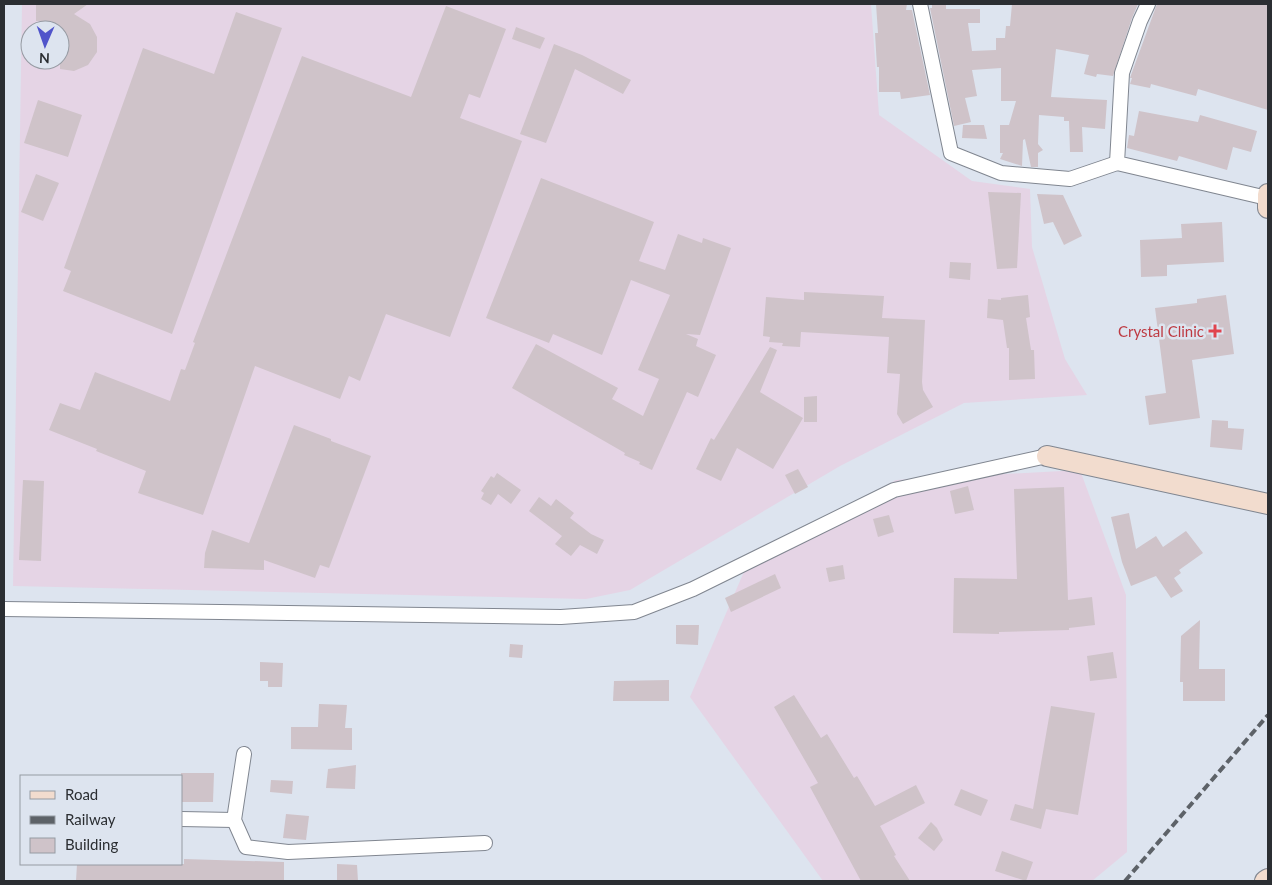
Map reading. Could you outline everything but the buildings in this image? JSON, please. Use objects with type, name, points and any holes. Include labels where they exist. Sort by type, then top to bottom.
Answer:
[{"type":"street","points":[[920,4],[951,153],[1001,173],[1070,178],[1117,162],[1268,200]]},
{"type":"street","points":[[1117,162],[1122,73],[1148,4]]},
{"type":"street","points":[[4,610],[560,617],[634,612],[694,589],[894,490],[1047,456],[1268,504]]},
{"type":"street","points":[[244,754],[234,820],[246,848],[288,852],[485,843]]},
{"type":"street","points":[[182,818],[234,820]]},
{"type":"shaded area","points":[[22,4],[871,4],[879,115],[972,181],[1030,189],[1032,247],[1065,359],[1087,395],[964,403],[840,466],[630,590],[586,599],[13,586],[21,70],[70,70],[70,20],[22,20]]},
{"type":"shaded area","points":[[1080,470],[1126,595],[1127,852],[1092,881],[823,881],[690,697],[746,567],[896,480]]},
{"type":"railway","points":[[1125,881],[1268,715]]},
{"type":"place","name":"Crystal Clinic","points":[[1215,331]]}]
